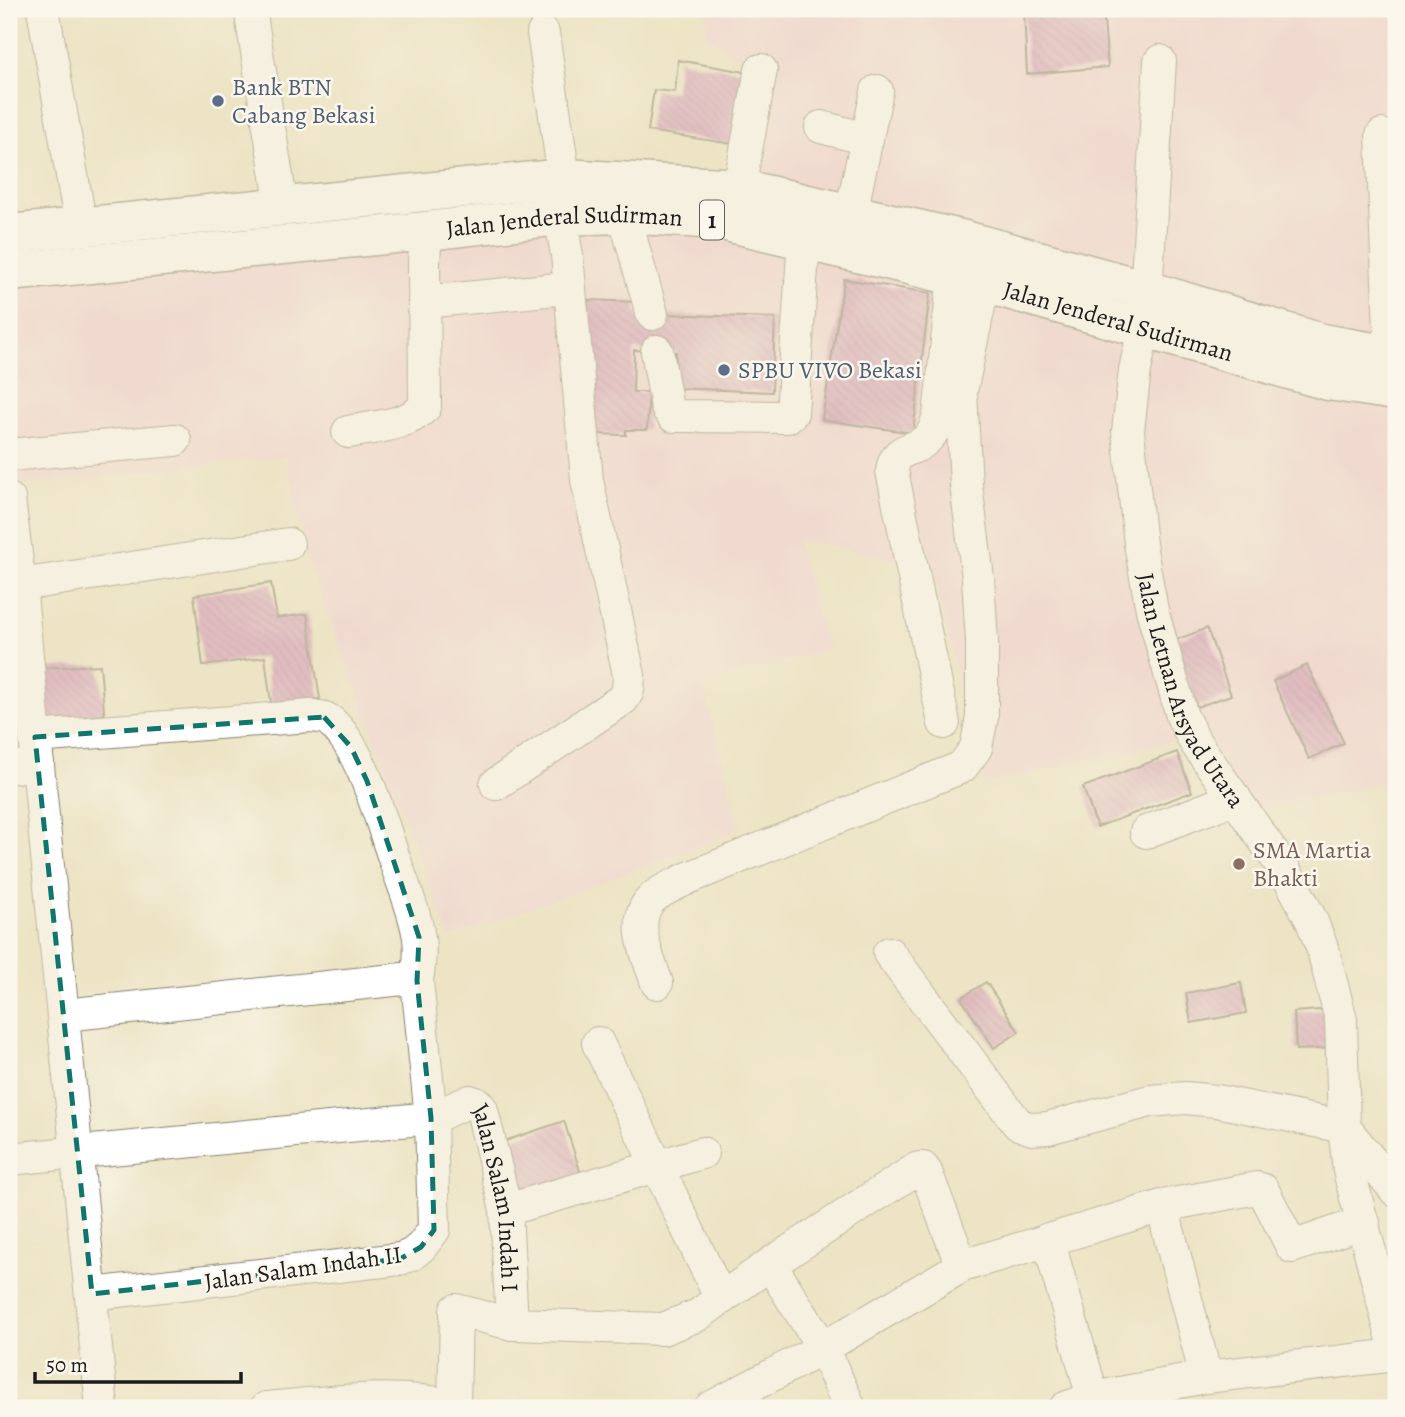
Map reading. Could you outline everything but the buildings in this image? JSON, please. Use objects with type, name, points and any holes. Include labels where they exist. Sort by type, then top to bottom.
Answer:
[{"type":"highway","name":"Jalan Jenderal Sudirman","points":[[9,234],[564,178],[739,188],[965,240],[1147,290],[1395,367]]},
{"type":"highway","name":"Jalan Jenderal Sudirman","points":[[9,272],[560,216],[624,214],[718,220],[969,279],[1328,381],[1395,367]]},
{"type":"street","points":[[43,9],[81,227]]},
{"type":"street","points":[[250,9],[282,207]]},
{"type":"street","points":[[543,33],[564,178]]},
{"type":"street","name":"Jalan Letnan Arsyad Utara","points":[[1160,61],[1144,328],[1135,370],[1128,431],[1140,544],[1152,610],[1182,716],[1195,742],[1283,867],[1311,919],[1323,950],[1341,1020],[1344,1127],[1349,1171],[1396,1353]]},
{"type":"street","points":[[739,188],[761,70]]},
{"type":"street","points":[[851,213],[877,91]]},
{"type":"street","points":[[821,127],[867,139]]},
{"type":"street","points":[[1382,135],[1395,367]]},
{"type":"street","points":[[624,214],[652,314]]},
{"type":"street","points":[[496,784],[623,699],[628,691],[629,675],[587,480],[567,255],[560,216]]},
{"type":"street","points":[[348,432],[398,423],[417,415],[425,407],[426,231]]},
{"type":"street","points":[[657,351],[667,408],[673,416],[787,417],[792,413],[804,239]]},
{"type":"street","points":[[944,723],[892,471],[897,455],[922,443],[934,429],[969,279]]},
{"type":"street","points":[[657,983],[640,930],[648,903],[663,891],[686,879],[962,767],[976,748],[982,717],[982,642],[978,578],[966,485],[961,392],[969,279]]},
{"type":"street","points":[[424,302],[568,288]]},
{"type":"street","points":[[9,455],[175,440]]},
{"type":"street","points":[[9,499],[20,585],[27,756],[64,1015],[102,1408]]},
{"type":"street","points":[[20,585],[288,544]]},
{"type":"street","name":"Jalan Salam Indah II","points":[[27,756],[310,716],[324,717],[330,720],[351,747],[367,781],[408,897],[419,937],[421,956],[417,981],[430,1118],[434,1230],[421,1247],[400,1259],[92,1294]]},
{"type":"street","points":[[1146,832],[1235,798]]},
{"type":"street","points":[[889,953],[1018,1124],[1032,1129],[1048,1128],[1150,1101],[1185,1098],[1217,1101],[1344,1127],[1396,1191]]},
{"type":"street","points":[[64,1015],[402,979],[417,981]]},
{"type":"street","points":[[598,1043],[720,1299]]},
{"type":"street","name":"Jalan Salam Indah I","points":[[9,1158],[430,1118],[470,1101],[478,1104],[482,1111],[506,1210],[512,1324],[663,1329],[698,1315],[770,1264],[914,1170],[923,1168],[962,1266]]},
{"type":"street","points":[[506,1210],[702,1153]]},
{"type":"street","points":[[710,1408],[823,1348],[962,1266],[1162,1206],[1257,1188],[1263,1190],[1292,1247],[1364,1222]]},
{"type":"street","points":[[1162,1206],[1206,1377]]},
{"type":"street","points":[[1048,1239],[1079,1403],[1206,1377],[1396,1353]]},
{"type":"street","points":[[770,1264],[823,1348],[850,1408]]},
{"type":"street","points":[[267,1408],[384,1400],[432,1401],[454,1407],[456,1310],[512,1324]]},
{"type":"highlighted area","points":[[324,717],[351,747],[367,781],[419,937],[417,981],[431,1118],[434,1230],[421,1247],[400,1259],[92,1294],[35,737]]},
{"type":"shaded area","points":[[707,9],[1396,9],[1396,779],[1230,817],[1190,737],[984,784],[931,567],[796,539],[828,649],[703,684],[740,831],[449,938],[306,556],[286,456],[9,487],[9,234],[738,188],[761,70],[705,36]]},
{"type":"place","name":"Bank BTN Cabang Bekasi","points":[[218,101]]},
{"type":"place","name":"SPBU VIVO Bekasi","points":[[724,370]]},
{"type":"place","name":"SMA Martia Bhakti","points":[[1239,864]]}]
